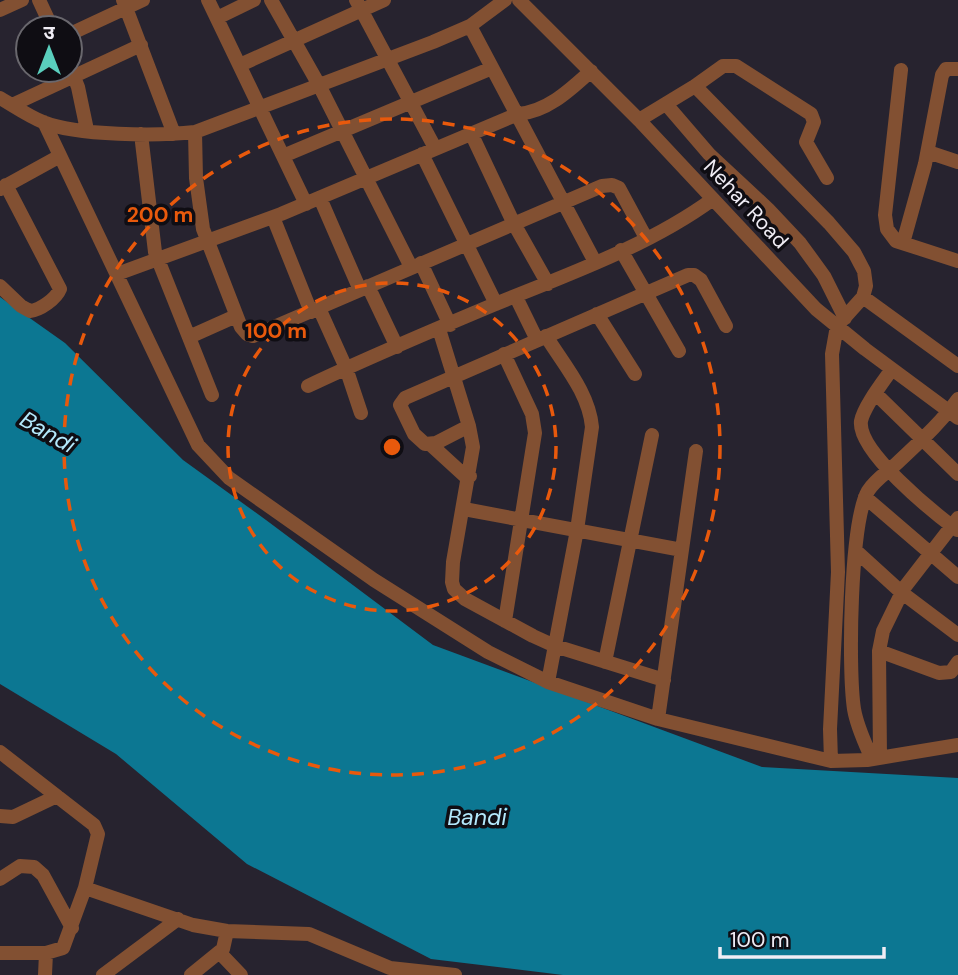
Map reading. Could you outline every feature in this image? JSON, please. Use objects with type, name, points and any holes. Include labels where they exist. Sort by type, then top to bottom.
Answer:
[{"type":"street","points":[[0,10],[22,0]]},
{"type":"street","points":[[84,26],[124,4],[143,0]]},
{"type":"street","points":[[208,0],[306,204]]},
{"type":"street","points":[[217,18],[254,0]]},
{"type":"street","points":[[271,0],[416,265],[444,327],[473,447],[453,562],[454,589],[465,599],[555,646],[664,680]]},
{"type":"street","points":[[240,65],[294,41],[359,5],[384,0]]},
{"type":"street","points":[[6,101],[44,122],[87,130],[142,134],[195,132],[470,26],[505,0]]},
{"type":"street","name":"Nehar Road","points":[[519,0],[639,120],[816,309],[841,322],[892,369],[955,409]]},
{"type":"street","points":[[124,4],[174,134]]},
{"type":"street","points":[[359,5],[411,101],[464,243],[496,304]]},
{"type":"street","points":[[470,26],[565,200],[595,262]]},
{"type":"street","points":[[84,67],[141,45]]},
{"type":"street","points":[[639,120],[723,66],[730,65],[745,70],[808,110],[814,122],[806,138],[807,146],[827,178]]},
{"type":"street","points":[[283,156],[492,68]]},
{"type":"street","points":[[903,243],[928,152],[942,75],[946,69],[958,69]]},
{"type":"street","points":[[901,70],[886,221],[891,237],[958,261]]},
{"type":"street","points":[[117,274],[273,217],[471,133],[518,114],[527,114],[562,97],[591,71]]},
{"type":"street","points":[[6,101],[45,84]]},
{"type":"street","points":[[75,84],[87,130]]},
{"type":"street","points":[[695,86],[845,241],[864,271],[866,286],[863,297],[841,322],[832,354],[838,586],[831,761]]},
{"type":"street","points":[[666,104],[709,154],[800,243],[824,276],[841,322]]},
{"type":"street","points":[[44,122],[194,438],[229,478],[374,580],[488,652],[548,682],[658,719],[831,761],[876,759],[958,745]]},
{"type":"street","points":[[195,132],[196,178],[206,242],[236,316],[244,331],[253,336],[464,243],[602,186],[616,186],[624,195],[646,238]]},
{"type":"street","points":[[471,133],[513,222],[548,284]]},
{"type":"street","points":[[142,134],[153,242],[212,396]]},
{"type":"street","points":[[928,152],[958,162]]},
{"type":"street","points":[[0,286],[30,311],[37,310],[58,294],[60,289],[3,187],[60,156]]},
{"type":"street","points":[[320,198],[364,288],[397,347]]},
{"type":"street","points":[[308,386],[548,284],[684,220],[713,199]]},
{"type":"street","points":[[273,217],[315,310],[346,368],[361,413]]},
{"type":"street","points":[[621,250],[679,351]]},
{"type":"street","points":[[470,476],[466,476],[430,444],[420,441],[414,434],[400,405],[405,398],[682,277],[694,275],[701,280],[726,326]]},
{"type":"street","points":[[516,297],[542,338],[583,393],[592,417],[577,530],[548,682]]},
{"type":"street","points":[[863,297],[958,366]]},
{"type":"street","points":[[597,314],[635,374]]},
{"type":"street","points":[[188,337],[236,316]]},
{"type":"street","points":[[504,354],[535,426],[505,621]]},
{"type":"street","points":[[876,759],[879,651],[889,615],[901,592],[956,525],[888,470],[862,431],[862,418],[892,369]]},
{"type":"street","points":[[876,394],[958,474]]},
{"type":"street","points":[[876,759],[859,729],[852,695],[852,594],[865,497],[873,484],[955,409]]},
{"type":"street","points":[[430,444],[469,426]]},
{"type":"street","points":[[605,662],[652,435]]},
{"type":"street","points":[[658,719],[696,451]]},
{"type":"street","points":[[865,497],[958,577]]},
{"type":"street","points":[[464,509],[682,550]]},
{"type":"street","points":[[856,551],[901,592],[958,635]]},
{"type":"street","points":[[879,651],[939,673],[951,671],[958,663]]},
{"type":"street","points":[[0,752],[94,825],[98,832],[85,888],[63,948],[46,953],[0,953]]},
{"type":"street","points":[[0,816],[13,817],[57,796]]},
{"type":"street","points":[[0,879],[20,866],[34,867],[43,876],[72,928]]},
{"type":"street","points":[[85,888],[178,919],[227,931],[309,934],[390,968],[454,975]]},
{"type":"street","points":[[103,975],[178,919]]},
{"type":"street","points":[[191,975],[220,953],[225,945],[227,931]]},
{"type":"street","points":[[45,975],[46,953]]},
{"type":"street","points":[[220,953],[241,975]]},
{"type":"water","name":"Bandi","points":[[0,297],[65,343],[183,460],[433,645],[762,767],[958,778],[958,975],[563,975],[431,959],[247,864],[116,754],[0,684]]}]
